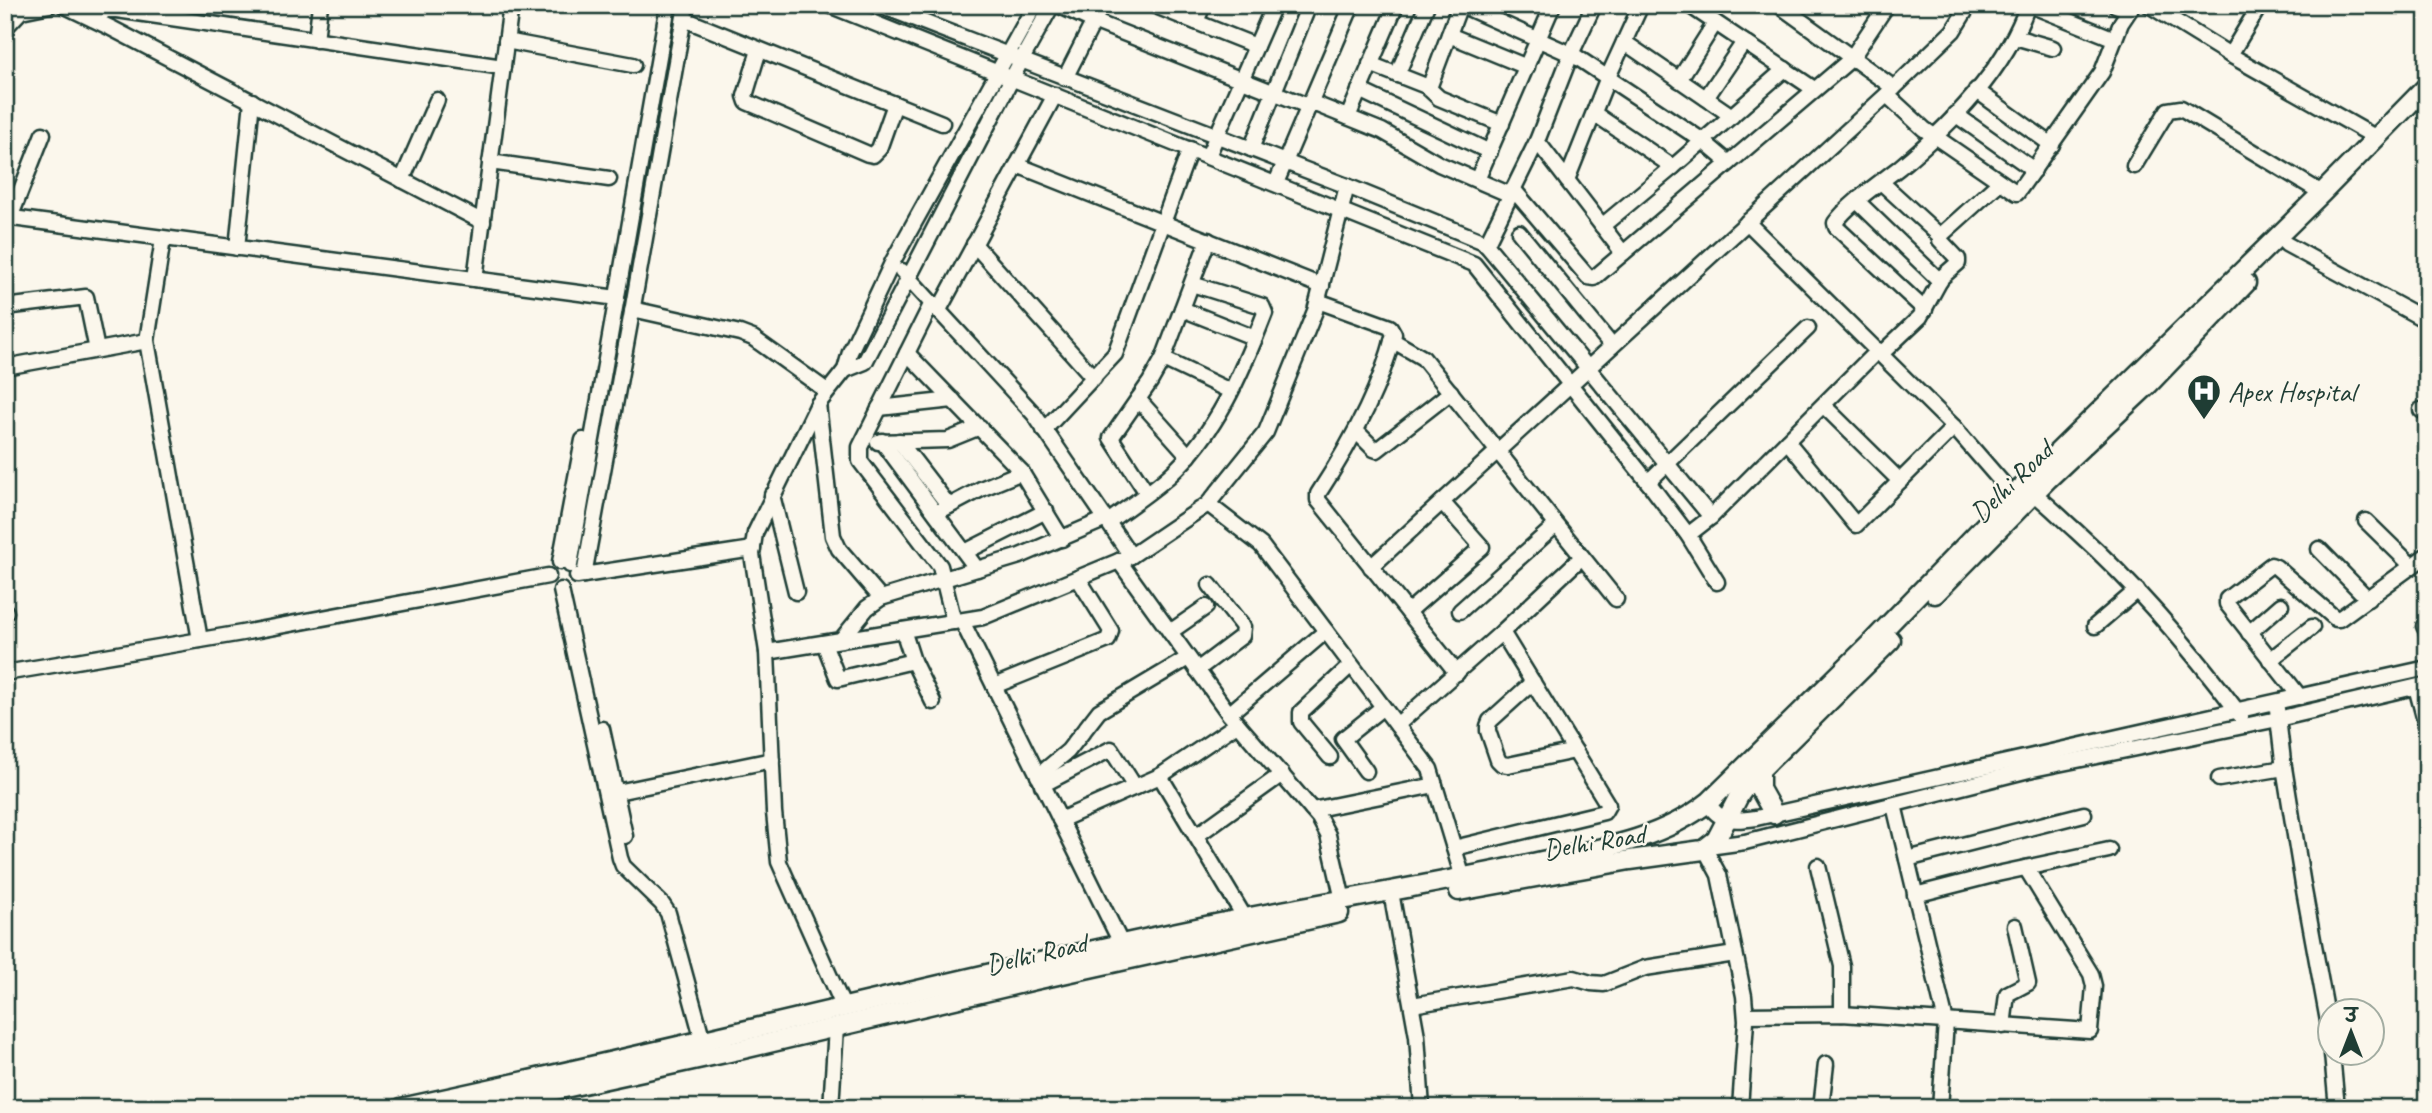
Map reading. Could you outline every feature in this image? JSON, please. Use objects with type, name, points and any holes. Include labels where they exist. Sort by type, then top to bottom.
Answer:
[{"type":"main road","points":[[401,1108],[705,1049],[844,1008],[1245,918],[1343,900],[1392,897],[1464,878],[1590,851],[1655,832],[1682,819],[1708,802],[2024,495],[2427,86]]},
{"type":"main road","name":"Delhi Road","points":[[493,1106],[705,1049],[836,1027],[1392,897],[1630,860],[1695,853],[1707,848],[1716,840],[1728,820],[1740,793],[1833,699],[2024,495],[2149,384],[2427,102]]},
{"type":"main road","points":[[1760,771],[1760,789],[1774,814]]},
{"type":"main road","points":[[1655,832],[1664,856]]},
{"type":"street","points":[[5,28],[21,11],[50,5]]},
{"type":"street","points":[[63,5],[98,12],[252,101],[482,222]]},
{"type":"street","points":[[316,40],[320,5]]},
{"type":"street","points":[[475,279],[511,5]]},
{"type":"street","points":[[659,5],[570,576],[620,858],[623,866],[668,913],[705,1049]]},
{"type":"street","points":[[613,297],[668,5]]},
{"type":"street","points":[[829,5],[1474,264],[1648,482],[1688,535],[1717,582]]},
{"type":"street","points":[[879,5],[1477,238],[1486,245],[1589,367],[1711,517]]},
{"type":"street","points":[[845,370],[865,362],[1005,75],[1006,55],[1035,5]]},
{"type":"street","points":[[844,1008],[779,862],[767,652],[753,549],[755,533],[818,404],[845,370],[850,352],[893,261],[1005,75],[1021,61],[1052,5]]},
{"type":"street","points":[[1058,5],[1273,92],[1382,131],[1439,164],[1512,192],[1588,277],[1594,278],[1851,59],[1887,5]]},
{"type":"street","points":[[1065,78],[1102,5]]},
{"type":"street","points":[[1153,5],[1256,46]]},
{"type":"street","points":[[1196,22],[1203,5]]},
{"type":"street","points":[[1208,156],[1274,5]]},
{"type":"street","points":[[1251,149],[1309,5]]},
{"type":"street","points":[[1276,183],[1352,5]]},
{"type":"street","points":[[1348,117],[1396,5]]},
{"type":"street","points":[[1397,75],[1427,5]]},
{"type":"street","points":[[1430,89],[1461,5],[1571,54],[1703,141],[1729,163]]},
{"type":"street","points":[[1477,180],[1553,5]]},
{"type":"street","points":[[1486,245],[1537,141],[1571,54],[1594,5]]},
{"type":"street","points":[[1567,180],[1608,77],[1641,5]]},
{"type":"street","points":[[1689,5],[1814,89]]},
{"type":"street","points":[[1779,5],[1891,92],[1924,129],[2017,193],[2102,72],[2126,7]]},
{"type":"street","points":[[1371,566],[1891,92],[1953,31],[1969,5]]},
{"type":"street","points":[[1925,310],[1836,228],[1837,220],[1936,137],[1997,65],[2015,37],[2029,5],[2115,38]]},
{"type":"street","points":[[2149,5],[2230,55],[2375,137]]},
{"type":"street","points":[[2230,55],[2260,5]]},
{"type":"street","points":[[98,12],[111,9],[174,12],[316,40],[503,67]]},
{"type":"street","points":[[629,872],[630,861],[617,792],[570,576],[632,312],[685,12],[760,50],[942,123]]},
{"type":"street","points":[[1679,80],[1715,23]]},
{"type":"street","points":[[1449,35],[1527,67]]},
{"type":"street","points":[[2015,37],[2053,48]]},
{"type":"street","points":[[506,41],[633,65]]},
{"type":"street","points":[[1624,42],[1732,116]]},
{"type":"street","points":[[1706,98],[1744,42]]},
{"type":"street","points":[[760,50],[745,96],[747,102],[867,154],[873,155],[879,149],[895,104]]},
{"type":"street","points":[[1370,64],[1430,89],[1439,98],[1502,124]]},
{"type":"street","points":[[1602,226],[1785,69]]},
{"type":"street","points":[[1359,90],[1490,152]]},
{"type":"street","points":[[1976,90],[2052,145]]},
{"type":"street","points":[[1055,95],[974,244],[907,353],[860,447],[860,461],[940,566],[958,622],[994,686],[1122,945]]},
{"type":"street","points":[[402,180],[437,100]]},
{"type":"street","points":[[237,248],[252,101]]},
{"type":"street","points":[[2134,166],[2168,110],[2181,108],[2322,193]]},
{"type":"street","points":[[1595,114],[1673,167]]},
{"type":"street","points":[[1955,114],[2034,170]]},
{"type":"street","points":[[43,134],[8,218],[613,297]]},
{"type":"street","points":[[1537,141],[1623,253]]},
{"type":"street","points":[[1044,430],[1110,360],[1121,342],[1191,149]]},
{"type":"street","points":[[491,162],[609,179]]},
{"type":"street","points":[[1017,164],[1208,240],[1390,327],[1394,334],[1376,387],[1356,431],[1317,497],[1457,673]]},
{"type":"street","points":[[1688,535],[1711,517],[1925,310],[1944,274],[1958,262],[1940,240],[1940,236],[1881,182]]},
{"type":"street","points":[[1940,236],[2000,182]]},
{"type":"street","points":[[767,652],[983,617],[1125,558],[1208,504],[1266,432],[1320,293],[1347,186]]},
{"type":"street","points":[[1858,202],[1940,281]]},
{"type":"street","points":[[1747,222],[2024,495],[2107,560],[2137,590],[2175,631],[2247,725]]},
{"type":"street","points":[[1519,232],[1612,346]]},
{"type":"street","points":[[163,239],[148,341],[200,640]]},
{"type":"street","points":[[1147,493],[1111,438],[1163,359],[1208,240]]},
{"type":"street","points":[[974,244],[1094,378]]},
{"type":"street","points":[[2286,244],[2427,321]]},
{"type":"street","points":[[893,261],[1034,414],[1107,521],[1125,558],[1170,632],[1233,719],[1312,810],[1328,835],[1343,900]]},
{"type":"street","points":[[841,640],[867,608],[881,598],[1020,556],[1107,521],[1168,477],[1189,456],[1216,419],[1265,313],[1262,306],[1192,284]]},
{"type":"street","points":[[5,307],[86,297],[89,300],[97,350]]},
{"type":"street","points":[[1182,309],[1255,338]]},
{"type":"street","points":[[632,312],[637,310],[753,338],[827,391]]},
{"type":"street","points":[[1648,482],[1808,328]]},
{"type":"street","points":[[1392,340],[1423,358],[1616,599]]},
{"type":"street","points":[[5,367],[148,341]]},
{"type":"street","points":[[907,353],[1022,472],[1062,538]]},
{"type":"street","points":[[1163,359],[1230,391]]},
{"type":"street","points":[[1356,431],[1377,450],[1451,392]]},
{"type":"street","points":[[1138,399],[1189,456]]},
{"type":"street","points":[[879,408],[953,400]]},
{"type":"street","points":[[818,404],[833,536],[839,549],[881,598]]},
{"type":"street","points":[[1824,406],[1900,481]]},
{"type":"street","points":[[860,447],[883,441],[948,440],[980,427]]},
{"type":"street","points":[[1787,441],[1856,524],[1954,427]]},
{"type":"street","points":[[883,441],[976,569]]},
{"type":"street","points":[[899,441],[949,506]]},
{"type":"street","points":[[936,513],[983,488],[1022,472]]},
{"type":"street","points":[[772,495],[796,592]]},
{"type":"street","points":[[1408,612],[1482,547],[1442,502]]},
{"type":"street","points":[[1208,504],[1261,545],[1430,769],[1464,878]]},
{"type":"street","points":[[965,552],[1046,511]]},
{"type":"street","points":[[2366,521],[2412,566]]},
{"type":"street","points":[[1460,611],[1556,525]]},
{"type":"street","points":[[5,673],[548,576],[551,585],[570,576],[753,549]]},
{"type":"street","points":[[2319,549],[2368,599]]},
{"type":"street","points":[[2300,697],[2249,634],[2227,604],[2227,599],[2271,565],[2276,566],[2336,619],[2343,618],[2427,555]]},
{"type":"street","points":[[1397,725],[1582,557]]},
{"type":"street","points":[[994,686],[1108,640],[1111,631],[1078,578]]},
{"type":"street","points":[[1040,780],[1068,751],[1099,710],[1193,664],[1242,636],[1243,627],[1210,584]]},
{"type":"street","points":[[2095,626],[2137,590]]},
{"type":"street","points":[[2249,634],[2281,605]]},
{"type":"street","points":[[1170,632],[1206,607]]},
{"type":"street","points":[[2270,660],[2312,627]]},
{"type":"street","points":[[904,630],[913,661],[933,702]]},
{"type":"street","points":[[1060,820],[1160,776],[1233,719],[1326,631]]},
{"type":"street","points":[[1454,848],[1604,812],[1608,805],[1502,632]]},
{"type":"street","points":[[824,643],[838,679],[913,661]]},
{"type":"street","points":[[1330,757],[1301,722],[1300,716],[1301,712],[1351,665]]},
{"type":"street","points":[[1708,802],[1713,811],[1728,820],[1774,814],[2427,668]]},
{"type":"street","points":[[1533,682],[1490,721],[1488,731],[1498,760],[1508,765],[1575,751]]},
{"type":"street","points":[[1740,1108],[1746,1015],[1719,875],[1707,848],[1745,842],[2033,769],[2278,719],[2421,685],[2427,728]]},
{"type":"street","points":[[2276,702],[2284,768],[2324,998]]},
{"type":"street","points":[[1366,771],[1343,739],[1383,707]]},
{"type":"street","points":[[1040,780],[1111,749],[1135,787]]},
{"type":"street","points":[[617,792],[772,760]]},
{"type":"street","points":[[2220,779],[2284,768]]},
{"type":"street","points":[[1196,836],[1282,774]]},
{"type":"street","points":[[1160,776],[1245,918]]},
{"type":"street","points":[[1312,810],[1435,785]]},
{"type":"street","points":[[1894,805],[1946,1022],[1940,1108]]},
{"type":"street","points":[[1907,859],[2084,814]]},
{"type":"street","points":[[1915,895],[2109,850]]},
{"type":"street","points":[[1818,866],[1842,966],[1842,1014]]},
{"type":"street","points":[[1746,1015],[1842,1014],[2086,1032],[2092,1028],[2094,986],[2091,974],[2026,868]]},
{"type":"street","points":[[1392,897],[1417,1036],[1422,1108]]},
{"type":"street","points":[[2003,1026],[2007,994],[2028,983],[2015,926]]},
{"type":"street","points":[[1412,1005],[1574,978],[1604,984],[1645,968],[1735,954]]},
{"type":"street","points":[[831,1108],[836,1027]]},
{"type":"street","points":[[1821,1108],[1826,1064]]},
{"type":"street","points":[[2333,1068],[2337,1108]]},
{"type":"place","name":"Apex Hospital","points":[[2204,421]]}]
